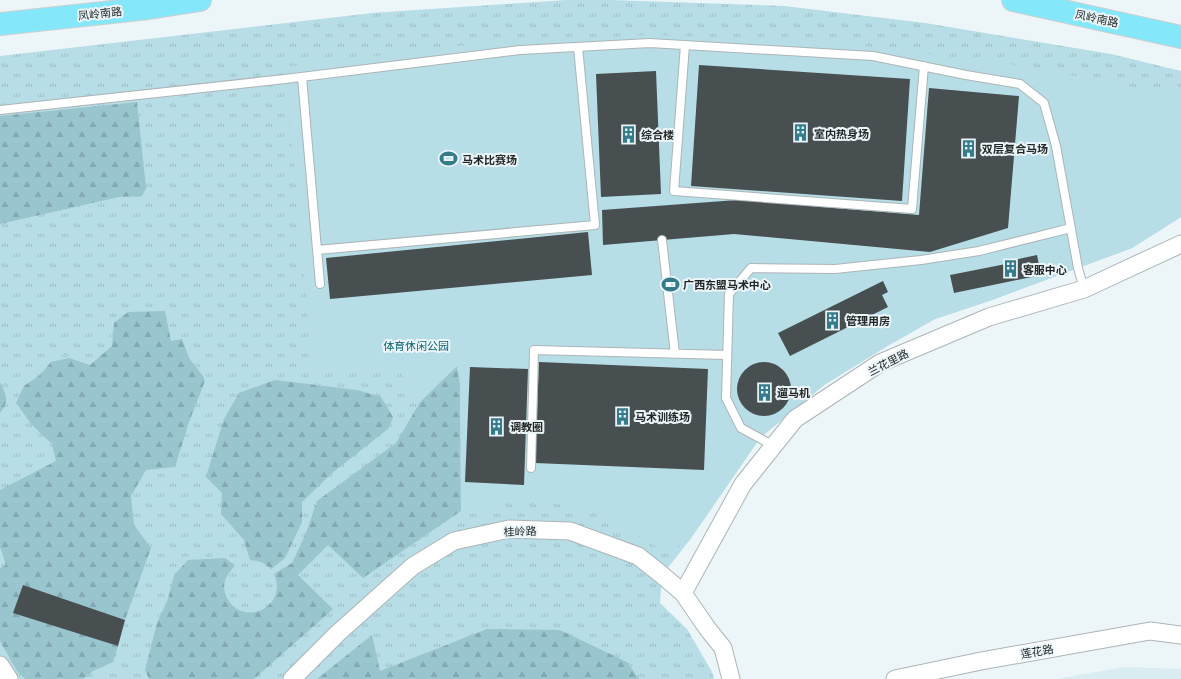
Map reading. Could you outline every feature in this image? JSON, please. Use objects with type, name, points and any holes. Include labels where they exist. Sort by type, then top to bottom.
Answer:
[{"type":"main road","name":"凤岭南路","points":[[0,24],[149,8],[200,0]]},
{"type":"main road","name":"凤岭南路","points":[[1013,0],[1181,37]]},
{"type":"street","name":"兰花里路","points":[[682,593],[743,484],[795,419],[880,363],[989,317],[1084,289],[1181,244]]},
{"type":"street","name":"桂岭路","points":[[292,679],[338,633],[413,566],[454,541],[510,529],[570,531],[638,556],[682,593],[723,648],[731,679]]},
{"type":"street","name":"莲花路","points":[[895,679],[981,661],[1150,631],[1181,636]]},
{"type":"street","points":[[0,665],[9,679]]},
{"type":"lane","points":[[0,110],[302,77],[520,50],[650,43],[873,56],[1020,84],[1044,103],[1056,146],[1084,289]]},
{"type":"lane","points":[[685,45],[674,191],[912,209],[924,66]]},
{"type":"lane","points":[[317,250],[595,225],[578,47]]},
{"type":"lane","points":[[302,77],[320,284]]},
{"type":"lane","points":[[774,446],[741,428],[726,398],[729,294],[751,268],[835,269],[922,260],[978,251],[1071,228]]},
{"type":"lane","points":[[662,240],[675,354]]},
{"type":"lane","points":[[531,468],[534,350],[727,355]]},
{"type":"shaded area","points":[[1124,667],[1181,669],[1181,679],[1057,679]]},
{"type":"green space","name":"体育休闲公园","points":[[567,0],[611,0],[784,6],[925,23],[1111,54],[1181,71],[1181,217],[1132,248],[992,300],[935,319],[824,385],[760,438],[689,541],[662,575],[660,603],[687,629],[712,672],[714,679],[0,679],[0,56],[372,13]]},
{"type":"green space","name":"广西东盟马术中心","points":[[656,35],[825,41],[1017,65],[1181,97],[1181,217],[1132,248],[992,300],[935,319],[824,385],[760,438],[689,541],[675,548],[658,548],[607,516],[561,504],[524,500],[461,511],[460,384],[457,366],[420,402],[397,368],[314,374],[284,67],[500,41]]},
{"type":"green space","points":[[137,102],[146,188],[142,196],[119,197],[0,224],[0,116]]},
{"type":"green space","points":[[165,311],[171,341],[182,339],[189,358],[203,376],[205,381],[189,422],[175,467],[146,470],[131,496],[134,525],[151,548],[125,620],[23,585],[14,612],[118,646],[113,662],[93,671],[83,679],[25,679],[17,671],[0,641],[0,568],[6,565],[0,547],[0,490],[56,461],[52,444],[32,425],[16,403],[24,386],[40,375],[51,362],[69,358],[90,365],[112,346],[114,323],[128,312]]},
{"type":"green space","points":[[457,366],[460,384],[461,511],[363,578],[328,545],[298,575],[333,609],[254,679],[149,679],[145,670],[157,623],[168,599],[174,575],[188,560],[225,558],[235,565],[227,576],[224,585],[226,596],[233,606],[242,611],[252,613],[269,605],[275,596],[277,586],[274,574],[292,563],[306,533],[317,501],[396,443],[420,402]]},
{"type":"green space","points":[[275,380],[357,390],[381,397],[393,417],[389,428],[331,474],[302,502],[302,522],[285,558],[271,569],[262,563],[250,560],[244,540],[221,514],[222,493],[206,477],[224,419],[239,393]]},
{"type":"green space","points":[[0,382],[6,401],[0,413]]},
{"type":"green space","points":[[487,629],[560,630],[627,662],[639,679],[317,679],[372,635],[380,671]]},
{"type":"building","name":"室内热身场","points":[[699,65],[910,79],[902,201],[691,186]]},
{"type":"building","name":"综合楼","points":[[656,71],[661,194],[601,197],[596,74]]},
{"type":"building","name":"双层复合马场","points":[[929,88],[1019,96],[1008,228],[930,252],[734,234],[603,245],[602,210],[737,200],[919,215]]},
{"type":"building","points":[[588,232],[592,275],[330,299],[326,258]]},
{"type":"building","name":"客服中心","points":[[1037,255],[1041,275],[954,293],[950,275],[1011,263],[1014,260]]},
{"type":"building","name":"管理用房","points":[[883,281],[888,292],[882,295],[888,307],[790,356],[778,333]]},
{"type":"building","name":"马术训练场","points":[[539,362],[708,369],[704,470],[535,463]]},
{"type":"building","name":"遛马机","points":[[759,362],[769,362],[779,366],[787,374],[791,384],[791,394],[787,404],[779,412],[769,416],[759,416],[749,412],[741,404],[737,394],[737,384],[741,374],[749,366]]},
{"type":"building","name":"调教圈","points":[[470,367],[528,369],[524,485],[465,482]]},
{"type":"building","points":[[23,585],[125,620],[118,646],[13,613]]},
{"type":"place","name":"室内热身场","points":[[801,133]]},
{"type":"place","name":"综合楼","points":[[628,134]]},
{"type":"place","name":"双层复合马场","points":[[969,148]]},
{"type":"place","name":"马术比赛场","points":[[449,159]]},
{"type":"place","name":"客服中心","points":[[1010,269]]},
{"type":"place","name":"广西东盟马术中心","points":[[670,284]]},
{"type":"place","name":"管理用房","points":[[833,320]]},
{"type":"place","name":"遛马机","points":[[764,392]]},
{"type":"place","name":"马术训练场","points":[[622,416]]},
{"type":"place","name":"调教圈","points":[[497,426]]}]
